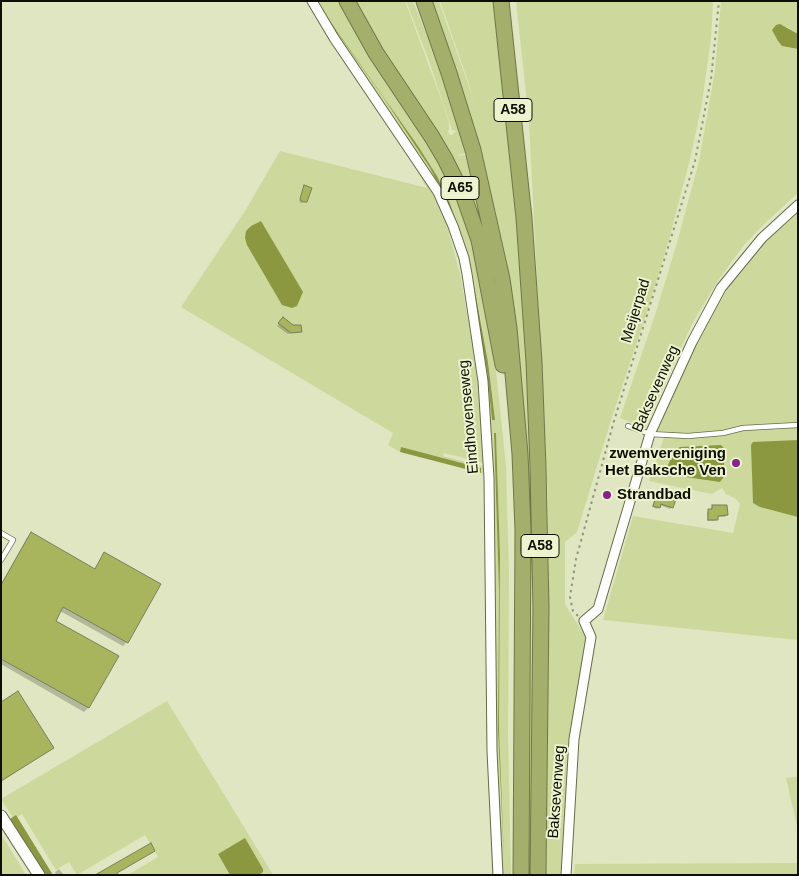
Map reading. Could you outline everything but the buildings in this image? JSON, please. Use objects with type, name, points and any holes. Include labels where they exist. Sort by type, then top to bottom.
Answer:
[{"type":"highway","name":"A65","points":[[347,1],[376,53],[436,144],[464,197],[479,240],[504,366],[516,399]]},
{"type":"highway","name":"A58","points":[[424,1],[473,150],[502,279],[509,328],[520,454],[523,530],[521,875]]},
{"type":"highway","name":"A58","points":[[501,1],[524,218],[534,362],[541,608],[538,875]]},
{"type":"street","name":"Eindhovenseweg","points":[[312,1],[334,38],[438,192],[453,226],[467,274],[483,381],[489,478],[492,751],[498,875]]},
{"type":"street","name":"Baksevenweg","points":[[566,875],[574,739],[591,636],[584,621],[598,609],[650,434],[692,342],[721,288],[762,238],[798,205]]},
{"type":"street","points":[[2,818],[39,875]]},
{"type":"lane","points":[[628,426],[650,434],[688,436],[723,433],[743,428],[798,425]]},
{"type":"lane","points":[[1,533],[13,540],[1,560]]},
{"type":"path","name":"Meijerpad","points":[[584,621],[573,611],[570,596],[576,559],[614,421],[694,161],[711,79],[719,1]]},
{"type":"shaded area","points":[[307,1],[429,186],[448,229],[460,274],[479,380],[487,464],[444,453],[443,456],[487,467],[495,875],[492,875],[486,728],[488,628],[484,474],[481,473],[480,468],[401,447],[400,452],[388,445],[393,433],[181,307],[245,211],[280,151],[427,188],[407,154],[326,35]]},
{"type":"shaded area","points":[[313,1],[318,1],[329,21],[383,97],[430,168],[446,199],[452,213],[472,284],[487,371],[492,420],[495,420],[481,319],[466,251],[456,218],[437,176],[418,146],[327,17],[319,1],[339,1],[362,43],[429,146],[456,196],[473,245],[495,361],[506,466],[509,573],[508,737],[511,875],[500,875],[494,726],[495,572],[491,463],[464,271],[444,207]],"holes":[[[494,433],[496,434],[500,555],[499,729],[503,859],[498,731],[499,591]]]},
{"type":"shaded area","points":[[318,1],[327,17],[418,146],[437,176],[449,201],[463,240],[473,280],[488,362],[495,420],[492,420],[487,371],[472,284],[452,213],[430,168],[329,21]]},
{"type":"shaded area","points":[[350,1],[405,1],[443,104],[449,123],[449,134],[452,135],[456,131],[452,130],[429,61],[406,1],[413,1],[436,59],[459,132],[465,153],[459,155],[456,148],[459,156],[465,155],[482,223],[484,246]]},
{"type":"shaded area","points":[[429,1],[439,1],[472,95],[493,169],[469,84],[440,1],[496,1],[510,133],[526,326],[535,573],[531,875],[528,875],[529,540],[517,345]]},
{"type":"shaded area","points":[[516,1],[713,1],[711,39],[701,109],[670,236],[577,532],[565,542],[565,604],[588,641],[570,738],[562,875],[546,875],[549,619],[548,499],[529,121]]},
{"type":"shaded area","points":[[721,1],[798,1],[798,34],[787,27],[773,30],[782,46],[798,49],[798,193],[744,245],[719,279],[692,324],[645,428],[620,418],[657,309],[699,161],[715,71]]},
{"type":"shaded area","points":[[780,24],[798,34],[798,49],[782,46],[778,41],[772,30],[776,25]]},
{"type":"shaded area","points":[[798,208],[798,640],[603,620],[633,516],[733,533],[740,504],[736,499],[726,494],[722,488],[712,494],[649,481],[666,432],[657,431],[701,330],[729,284],[753,253]]},
{"type":"shaded area","points":[[261,221],[303,292],[297,306],[292,308],[282,305],[247,245],[246,231]]},
{"type":"shaded area","points":[[494,433],[496,433],[500,555],[499,729],[504,859],[498,731],[499,591]]},
{"type":"shaded area","points":[[798,440],[798,517],[760,507],[753,503],[751,445],[753,442]]},
{"type":"shaded area","points":[[721,445],[724,448],[724,473],[720,482],[672,475],[666,469],[675,450],[680,447]]},
{"type":"shaded area","points":[[401,447],[481,468],[481,473],[400,452]]},
{"type":"shaded area","points":[[167,701],[272,873],[269,875],[259,875],[263,872],[218,854],[230,875],[128,875],[158,857],[145,835],[77,875],[69,862],[56,870],[22,814],[14,819],[1,799]]},
{"type":"shaded area","points":[[798,777],[798,830],[786,778]]},
{"type":"shaded area","points":[[16,815],[53,875],[46,875],[10,819]]},
{"type":"shaded area","points":[[1,834],[26,875],[1,875]]},
{"type":"shaded area","points":[[245,838],[263,872],[259,875],[230,875],[218,854]]},
{"type":"shaded area","points":[[798,863],[798,875],[574,875],[575,864]]},
{"type":"place","name":"zwemvereniging Het Baksche Ven","points":[[736,463]]},
{"type":"place","name":"Strandbad","points":[[607,495]]}]
